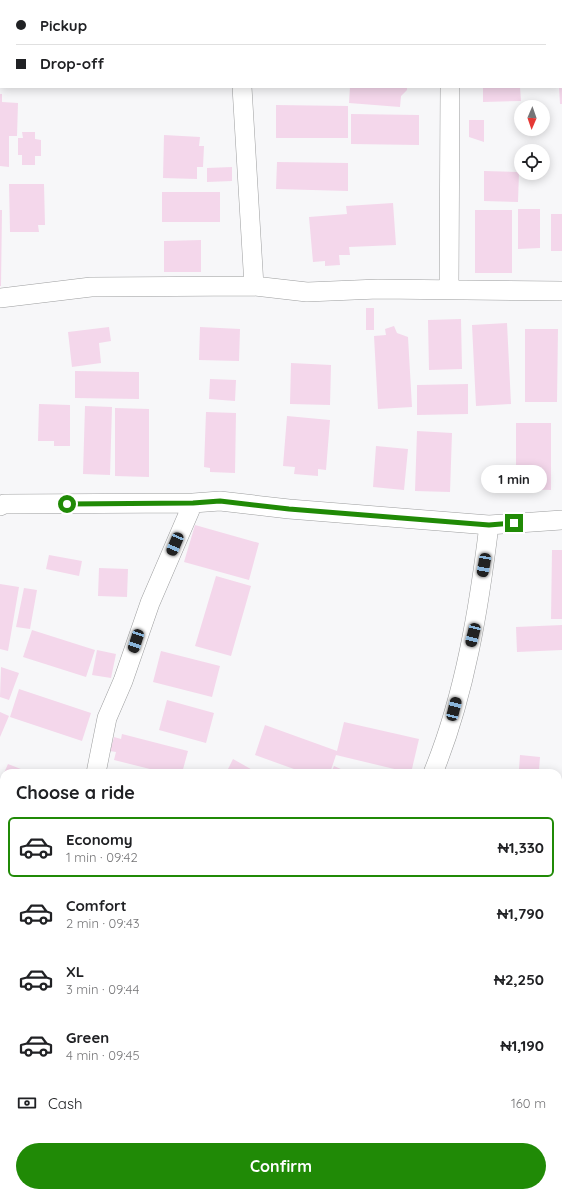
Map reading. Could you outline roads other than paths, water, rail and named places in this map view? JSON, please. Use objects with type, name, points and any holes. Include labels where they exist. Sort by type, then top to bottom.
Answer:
[{"type":"street","points":[[242,88],[254,286]]},
{"type":"street","points":[[450,88],[450,289]]},
{"type":"street","points":[[0,298],[91,287],[254,286],[307,292],[378,289],[562,291]]},
{"type":"street","points":[[0,506],[4,504],[193,503],[220,501],[289,509],[489,525],[562,520]]},
{"type":"street","points":[[97,769],[107,718],[123,681],[150,603],[193,503]]},
{"type":"street","points":[[435,769],[447,738],[473,635],[489,525]]}]
